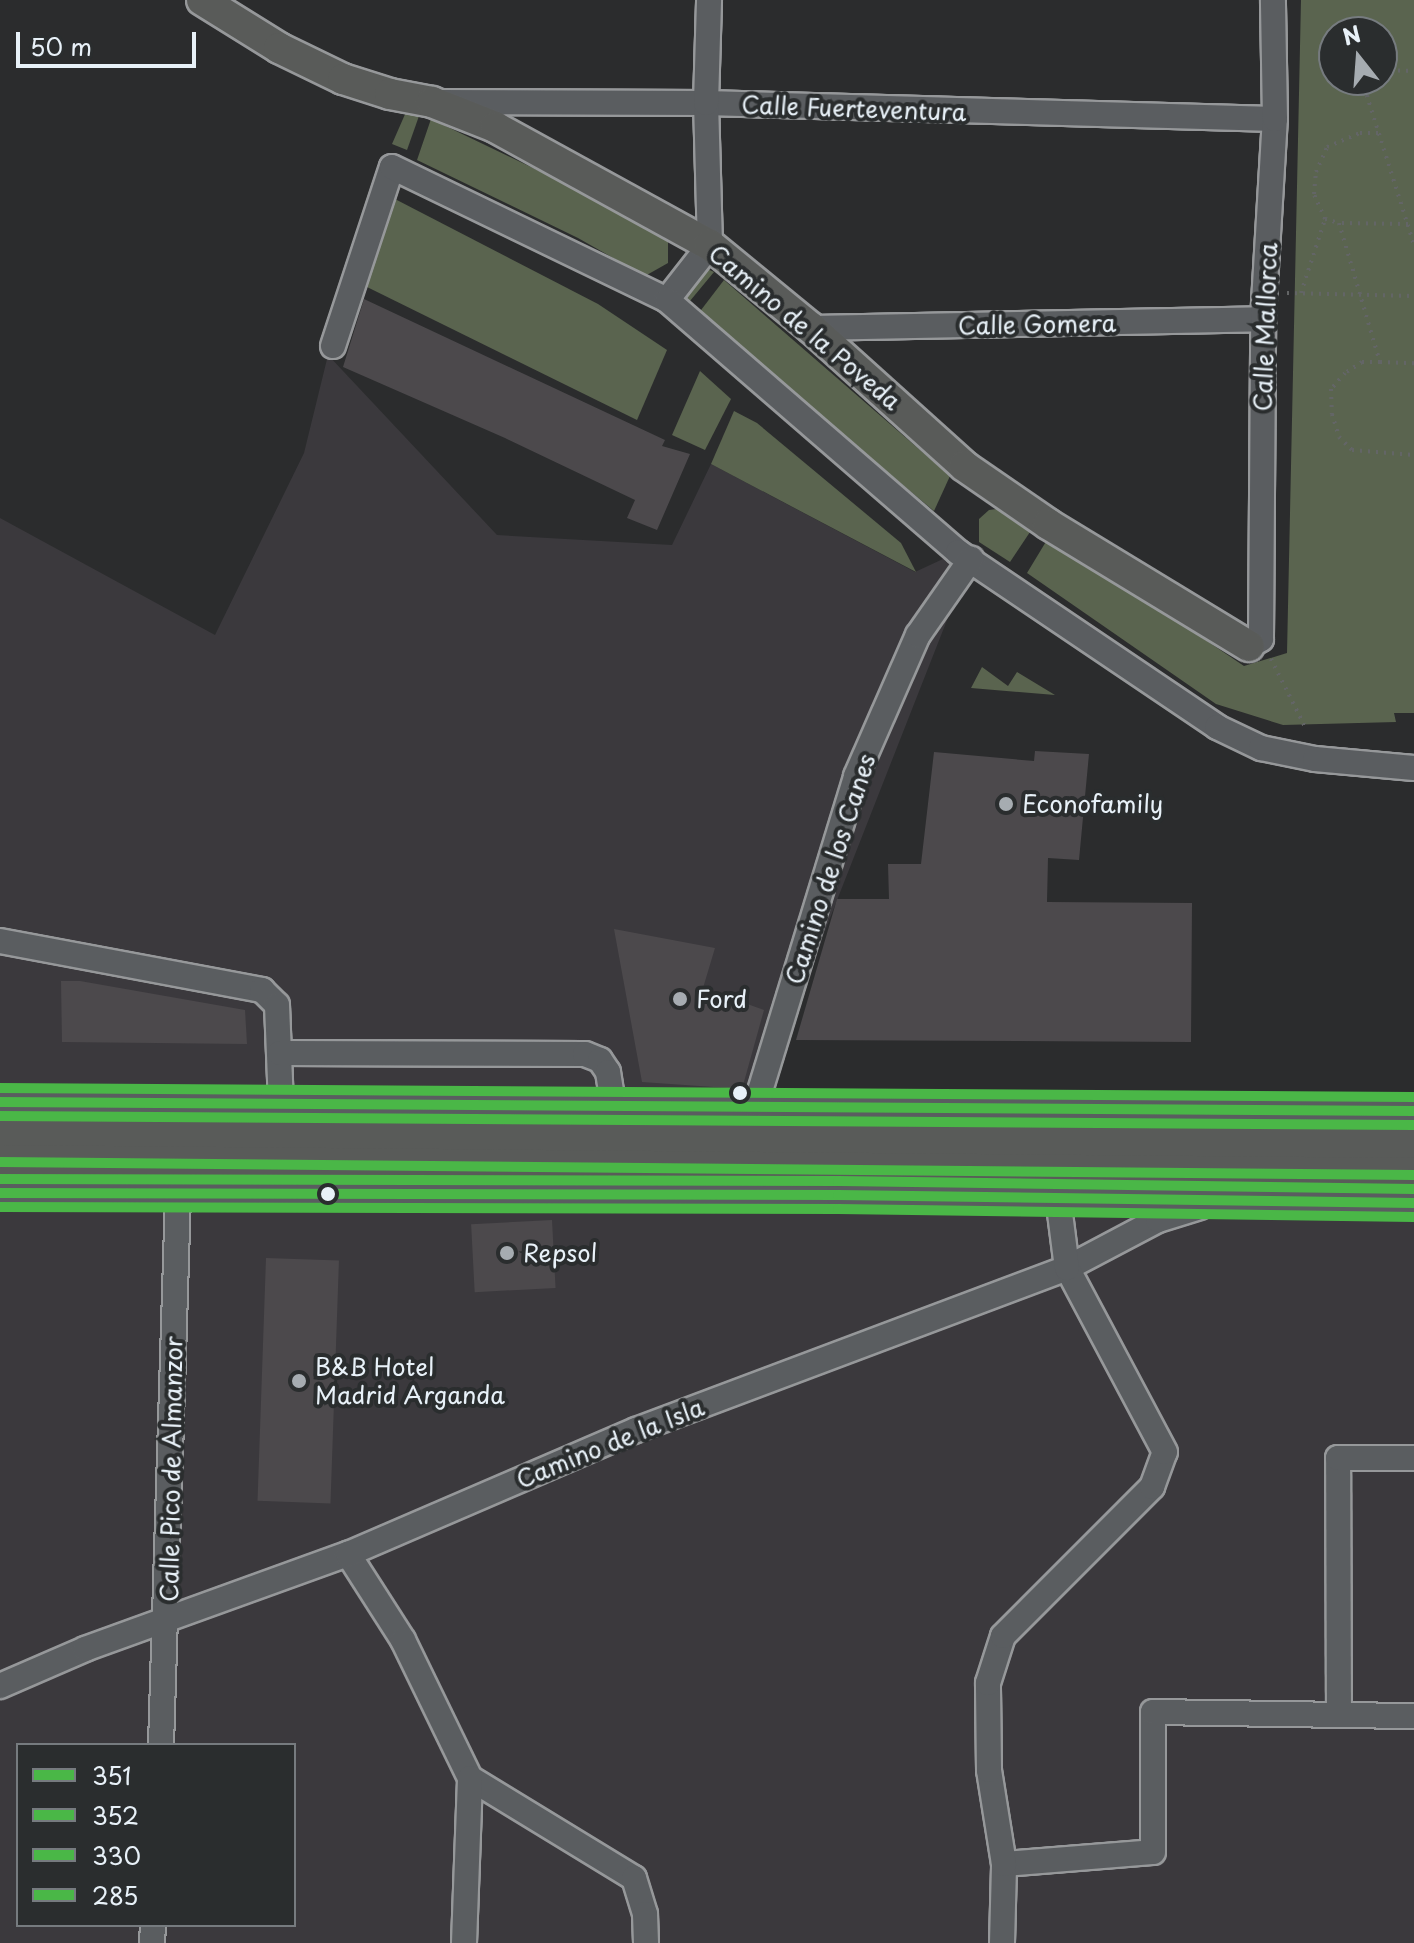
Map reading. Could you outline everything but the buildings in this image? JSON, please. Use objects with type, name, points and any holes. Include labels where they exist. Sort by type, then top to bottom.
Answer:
[{"type":"highway","points":[[0,1129],[1414,1142]]},
{"type":"highway","points":[[0,1162],[1414,1175]]},
{"type":"main road","name":"Camino de la Poveda","points":[[202,0],[279,48],[343,79],[390,94],[432,102],[495,127],[710,245],[811,328],[964,466],[1048,524],[1255,643]]},
{"type":"street","points":[[667,300],[710,245],[706,103],[709,0]]},
{"type":"street","name":"Calle Mallorca","points":[[1255,643],[1263,319],[1275,119],[1273,0]]},
{"type":"street","name":"Calle Fuerteventura","points":[[432,102],[706,103],[1275,119]]},
{"type":"street","points":[[333,346],[392,167],[667,300],[971,559],[1217,727],[1261,748],[1315,759],[1414,768]]},
{"type":"street","name":"Calle Gomera","points":[[811,328],[1263,319]]},
{"type":"street","name":"Camino de los Canes","points":[[756,1104],[856,776],[918,635],[971,559]]},
{"type":"street","points":[[0,941],[262,990],[277,1005],[281,1104]]},
{"type":"street","points":[[280,1053],[585,1054],[600,1060],[608,1072],[613,1104]]},
{"type":"street","points":[[0,1102],[756,1104],[1414,1111]]},
{"type":"street","points":[[0,1193],[1058,1198],[1414,1203]]},
{"type":"street","name":"Calle Pico de Almanzor","points":[[161,1743],[178,1194]]},
{"type":"street","points":[[1002,1943],[1004,1864],[989,1770],[988,1683],[1003,1636],[1152,1487],[1165,1452],[1067,1268],[1058,1198]]},
{"type":"street","name":"Camino de la Isla","points":[[0,1686],[85,1649],[348,1554],[636,1430],[1067,1268],[1158,1220],[1219,1201]]},
{"type":"street","points":[[1339,1715],[1338,1458],[1414,1458]]},
{"type":"street","points":[[348,1554],[403,1640],[470,1778],[464,1943]]},
{"type":"street","points":[[1004,1864],[1153,1852],[1153,1712],[1414,1716]]},
{"type":"street","points":[[470,1778],[634,1878],[645,1914],[646,1943]]},
{"type":"path","points":[[1367,96],[1414,245]]},
{"type":"path","points":[[1301,293],[1325,219],[1314,194],[1316,172],[1327,147],[1360,133],[1379,133]]},
{"type":"path","points":[[1325,219],[1339,223],[1408,224]]},
{"type":"path","points":[[1339,223],[1380,362]]},
{"type":"path","points":[[1265,292],[1414,296]]},
{"type":"path","points":[[1414,363],[1362,362],[1345,373],[1331,389],[1332,414],[1339,437],[1352,450],[1414,455]]},
{"type":"path","points":[[1255,643],[1305,727]]},
{"type":"shaded area","points":[[328,355],[497,535],[672,545],[711,464],[915,572],[958,552],[971,559],[757,1104],[1414,1124],[1414,1943],[0,1943],[0,518],[215,635],[304,453]]},
{"type":"green space","points":[[1301,0],[1414,0],[1414,713],[1394,713],[1396,722],[1283,725],[1216,704],[1027,573],[1050,535],[1244,666],[1287,653]]},
{"type":"green space","points":[[406,112],[419,116],[407,150],[392,144]]},
{"type":"green space","points":[[431,119],[608,204],[668,241],[668,263],[645,276],[578,238],[417,160]]},
{"type":"green space","points":[[393,198],[598,304],[667,350],[637,420],[367,287]]},
{"type":"green space","points":[[703,267],[714,272],[685,307],[682,292]]},
{"type":"green space","points":[[724,280],[950,476],[934,511],[698,314]]},
{"type":"green space","points":[[700,371],[731,399],[705,450],[672,435]]},
{"type":"green space","points":[[734,411],[757,423],[901,543],[916,572],[711,464]]},
{"type":"green space","points":[[1004,508],[1034,526],[1010,562],[979,542],[979,519],[989,510]]},
{"type":"green space","points":[[982,667],[1008,686],[1017,672],[1055,695],[971,688]]},
{"type":"transit line","name":"330","points":[[0,1088],[1414,1097]]},
{"type":"transit line","name":"351","points":[[0,1102],[1414,1111]]},
{"type":"transit line","name":"352","points":[[0,1116],[1414,1125]]},
{"type":"transit line","name":"285","points":[[0,1162],[1414,1175]]},
{"type":"transit line","name":"330","points":[[0,1179],[838,1181],[1414,1189]]},
{"type":"transit line","name":"351","points":[[0,1193],[838,1195],[1414,1203]]},
{"type":"transit line","name":"352","points":[[0,1207],[838,1209],[1414,1217]]},
{"type":"place","name":"Econofamily","points":[[1006,804]]},
{"type":"place","name":"Ford","points":[[680,999]]},
{"type":"place","name":"Repsol","points":[[507,1253]]},
{"type":"place","name":"B&B Hotel Madrid Arganda","points":[[299,1381]]}]
